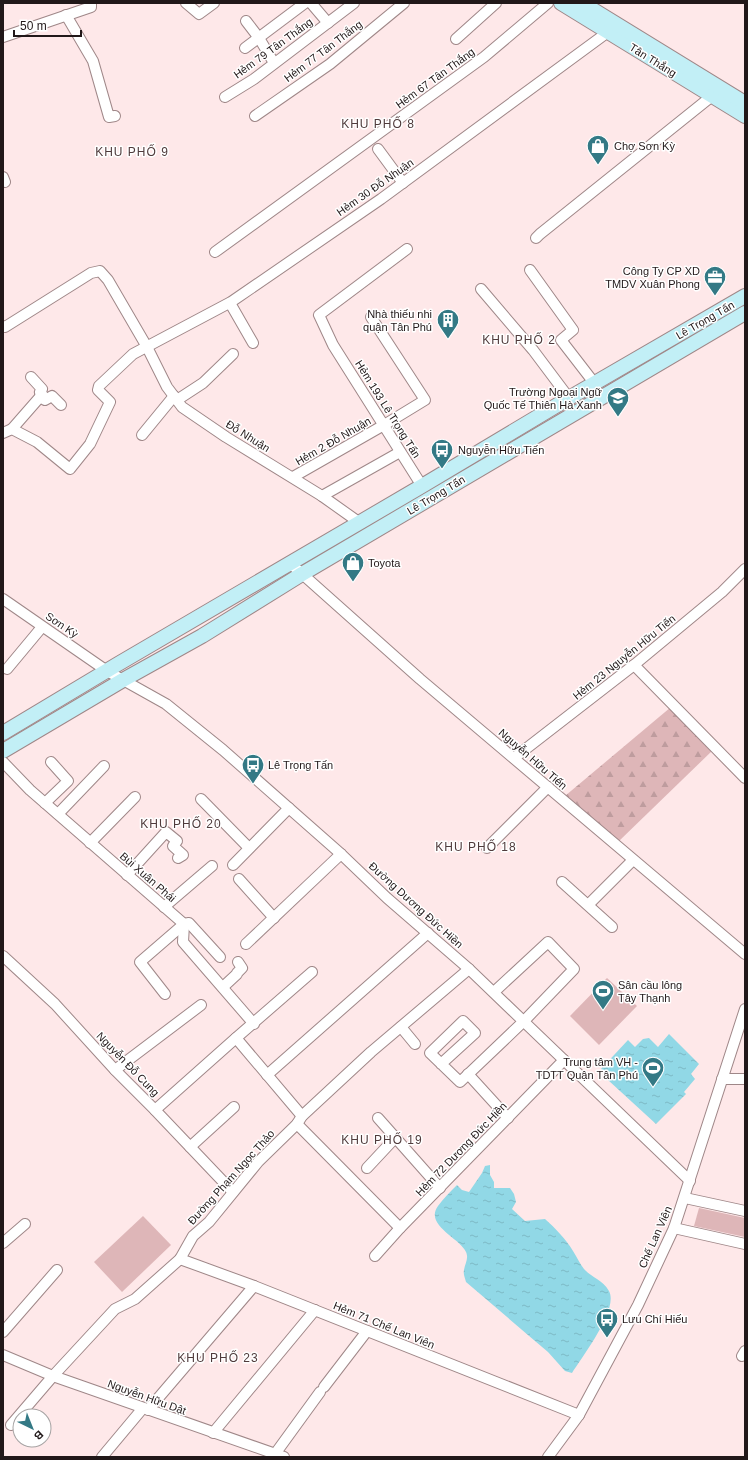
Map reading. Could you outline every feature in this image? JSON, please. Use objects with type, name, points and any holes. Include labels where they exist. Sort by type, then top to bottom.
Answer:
[{"type":"main road","name":"Tân Thắng","points":[[572,5],[608,32],[745,116]]},
{"type":"main road","name":"Tân Thắng","points":[[572,5],[745,103]]},
{"type":"main road","name":"Lê Trọng Tấn","points":[[3,733],[107,670],[745,296]]},
{"type":"main road","name":"Lê Trọng Tấn","points":[[3,751],[123,680],[202,636],[302,574],[745,313]]},
{"type":"street","points":[[3,37],[91,7],[91,3]]},
{"type":"street","points":[[186,3],[198,14],[214,3]]},
{"type":"street","points":[[245,48],[305,3]]},
{"type":"street","points":[[311,3],[328,23]]},
{"type":"street","name":"Hẻm 79 Tân Thắng","points":[[225,97],[254,78],[354,3]]},
{"type":"street","name":"Hẻm 77 Tân Thắng","points":[[255,116],[330,64],[404,3]]},
{"type":"street","points":[[456,39],[496,3]]},
{"type":"street","name":"Hẻm 67 Tân Thắng","points":[[215,252],[484,57],[548,3]]},
{"type":"street","points":[[66,15],[93,61],[109,117],[115,116]]},
{"type":"street","points":[[246,21],[259,38],[274,63]]},
{"type":"street","name":"Hẻm 30 Đỗ Nhuận","points":[[8,431],[37,442],[70,469],[90,444],[110,402],[98,390],[99,386],[133,354],[230,303],[403,183],[608,32]]},
{"type":"street","points":[[536,238],[712,96]]},
{"type":"street","points":[[378,149],[403,183]]},
{"type":"street","name":"Hẻm 193 Lê Trọng Tấn","points":[[407,249],[319,316],[333,345],[422,486]]},
{"type":"street","points":[[530,270],[573,330],[561,340],[595,384]]},
{"type":"street","name":"Đỗ Nhuận","points":[[3,326],[5,327],[91,273],[100,271],[108,280],[147,347],[167,387],[182,407],[226,437],[293,477],[360,523]]},
{"type":"street","points":[[481,289],[533,350],[569,398]]},
{"type":"street","points":[[230,303],[253,343]]},
{"type":"street","name":"Hẻm 2 Đỗ Nhuận","points":[[293,477],[425,400],[371,317]]},
{"type":"street","points":[[142,435],[176,398],[203,383],[233,354]]},
{"type":"street","points":[[8,431],[42,394],[40,392],[42,389],[31,377]]},
{"type":"street","points":[[40,397],[45,400],[52,396],[61,405]]},
{"type":"street","points":[[322,496],[400,452]]},
{"type":"street","name":"Nguyễn Hữu Tiến","points":[[290,564],[420,679],[745,954]]},
{"type":"street","name":"Hẻm 23 Nguyễn Hữu Tiến","points":[[514,758],[634,665],[722,592],[745,570]]},
{"type":"street","name":"Sơn Kỳ","points":[[3,599],[107,670]]},
{"type":"street","points":[[7,669],[42,627]]},
{"type":"street","points":[[634,665],[745,778]]},
{"type":"street","name":"Đường Dương Đức Hiền","points":[[107,670],[166,704],[223,750],[341,854],[387,898],[470,969],[690,1181]]},
{"type":"street","name":"Bùi Xuân Phái","points":[[3,762],[30,790],[90,843],[184,924],[189,923],[220,958]]},
{"type":"street","points":[[45,803],[68,781],[51,762]]},
{"type":"street","points":[[58,814],[104,766]]},
{"type":"street","points":[[487,848],[548,787]]},
{"type":"street","points":[[90,843],[135,797]]},
{"type":"street","points":[[201,799],[249,848]]},
{"type":"street","points":[[233,865],[289,808]]},
{"type":"street","points":[[128,875],[166,832],[177,841],[173,846],[183,855],[178,858]]},
{"type":"street","points":[[246,944],[341,854]]},
{"type":"street","points":[[588,904],[633,860]]},
{"type":"street","points":[[164,907],[212,866]]},
{"type":"street","points":[[239,879],[274,918]]},
{"type":"street","points":[[562,882],[612,927]]},
{"type":"street","points":[[184,924],[183,942],[254,1024]]},
{"type":"street","points":[[165,994],[140,962],[184,924]]},
{"type":"street","points":[[267,1075],[428,933]]},
{"type":"street","points":[[441,1064],[460,1082],[524,1021],[574,969],[548,942],[494,992]]},
{"type":"street","name":"Nguyễn Đỗ Cung","points":[[3,956],[55,1004],[115,1070],[156,1110],[233,1192]]},
{"type":"street","points":[[223,987],[242,968],[238,962]]},
{"type":"street","name":"Đường Phạm Ngọc Thảo","points":[[11,1425],[53,1376],[115,1309],[135,1299],[180,1259],[194,1236],[209,1222],[258,1162],[299,1120],[372,1052],[470,969]]},
{"type":"street","points":[[156,1110],[312,972]]},
{"type":"street","points":[[115,1070],[201,1005]]},
{"type":"street","name":"Chế Lan Viên","points":[[548,1457],[579,1415],[638,1305],[674,1228],[744,1014]]},
{"type":"street","points":[[401,1027],[415,1044]]},
{"type":"street","points":[[236,1038],[267,1075],[299,1120],[400,1228]]},
{"type":"street","name":"Hẻm 72 Dương Đức Hiền","points":[[375,1256],[400,1228],[564,1060]]},
{"type":"street","points":[[468,1074],[508,1118]]},
{"type":"street","points":[[722,1079],[745,1079]]},
{"type":"street","points":[[190,1147],[234,1107]]},
{"type":"street","points":[[378,1118],[440,1188]]},
{"type":"street","points":[[367,1168],[395,1138]]},
{"type":"street","points":[[685,1198],[745,1211]]},
{"type":"street","points":[[3,1243],[25,1224]]},
{"type":"street","points":[[674,1228],[745,1244]]},
{"type":"street","name":"Hẻm 71 Chế Lan Viên","points":[[180,1259],[254,1286],[579,1415]]},
{"type":"street","points":[[3,1332],[57,1270]]},
{"type":"street","points":[[102,1457],[254,1286]]},
{"type":"street","points":[[213,1433],[315,1310]]},
{"type":"street","points":[[279,1455],[322,1389],[367,1331]]},
{"type":"street","name":"Nguyễn Hữu Dật","points":[[3,1355],[53,1376],[279,1455]]},
{"type":"green space","points":[[671,707],[713,750],[618,842],[565,796]]},
{"type":"green space","name":"Sân cầu lông Tây Thạnh","points":[[607,978],[637,1006],[599,1045],[570,1016]]},
{"type":"green space","points":[[699,1208],[745,1218],[745,1237],[694,1226]]},
{"type":"green space","points":[[143,1216],[171,1245],[122,1292],[94,1262]]},
{"type":"water","points":[[669,1034],[699,1064],[691,1074],[695,1079],[684,1092],[686,1094],[656,1124],[608,1080],[611,1077],[601,1069],[628,1040],[635,1047],[643,1039],[649,1038],[658,1047]]},
{"type":"water","points":[[490,1165],[490,1175],[494,1182],[494,1188],[510,1188],[514,1194],[516,1202],[512,1209],[525,1221],[545,1219],[567,1242],[584,1269],[600,1281],[609,1291],[611,1299],[604,1321],[591,1345],[572,1373],[565,1371],[548,1352],[466,1282],[464,1268],[467,1254],[457,1242],[444,1231],[436,1219],[435,1213],[438,1206],[457,1185],[462,1190],[469,1192],[485,1166]]},
{"type":"place","name":"Chợ Sơn Kỳ","points":[[598,166]]},
{"type":"place","name":"Công Ty CP XD TMDV Xuân Phong","points":[[715,296]]},
{"type":"place","name":"Nhà thiếu nhi quận Tân Phú","points":[[448,340]]},
{"type":"place","name":"Trường Ngoại Ngữ Quốc Tế Thiên Hà Xanh","points":[[618,418]]},
{"type":"place","name":"Nguyễn Hữu Tiến","points":[[442,470]]},
{"type":"place","name":"Toyota","points":[[353,582]]},
{"type":"place","name":"Lê Trọng Tấn","points":[[253,784]]},
{"type":"place","name":"Sân cầu lông Tây Thạnh","points":[[603,1010]]},
{"type":"place","name":"Trung tâm VH - TDTT Quận Tân Phú","points":[[653,1088]]},
{"type":"place","name":"Lưu Chí Hiếu","points":[[607,1338]]},
{"type":"district","name":"KHU PHỐ 8","points":[[378,124]]},
{"type":"district","name":"KHU PHỐ 9","points":[[132,152]]},
{"type":"district","name":"KHU PHỐ 2","points":[[519,340]]},
{"type":"district","name":"KHU PHỐ 20","points":[[181,824]]},
{"type":"district","name":"KHU PHỐ 18","points":[[476,847]]},
{"type":"district","name":"KHU PHỐ 19","points":[[382,1140]]},
{"type":"district","name":"KHU PHỐ 23","points":[[218,1358]]}]
